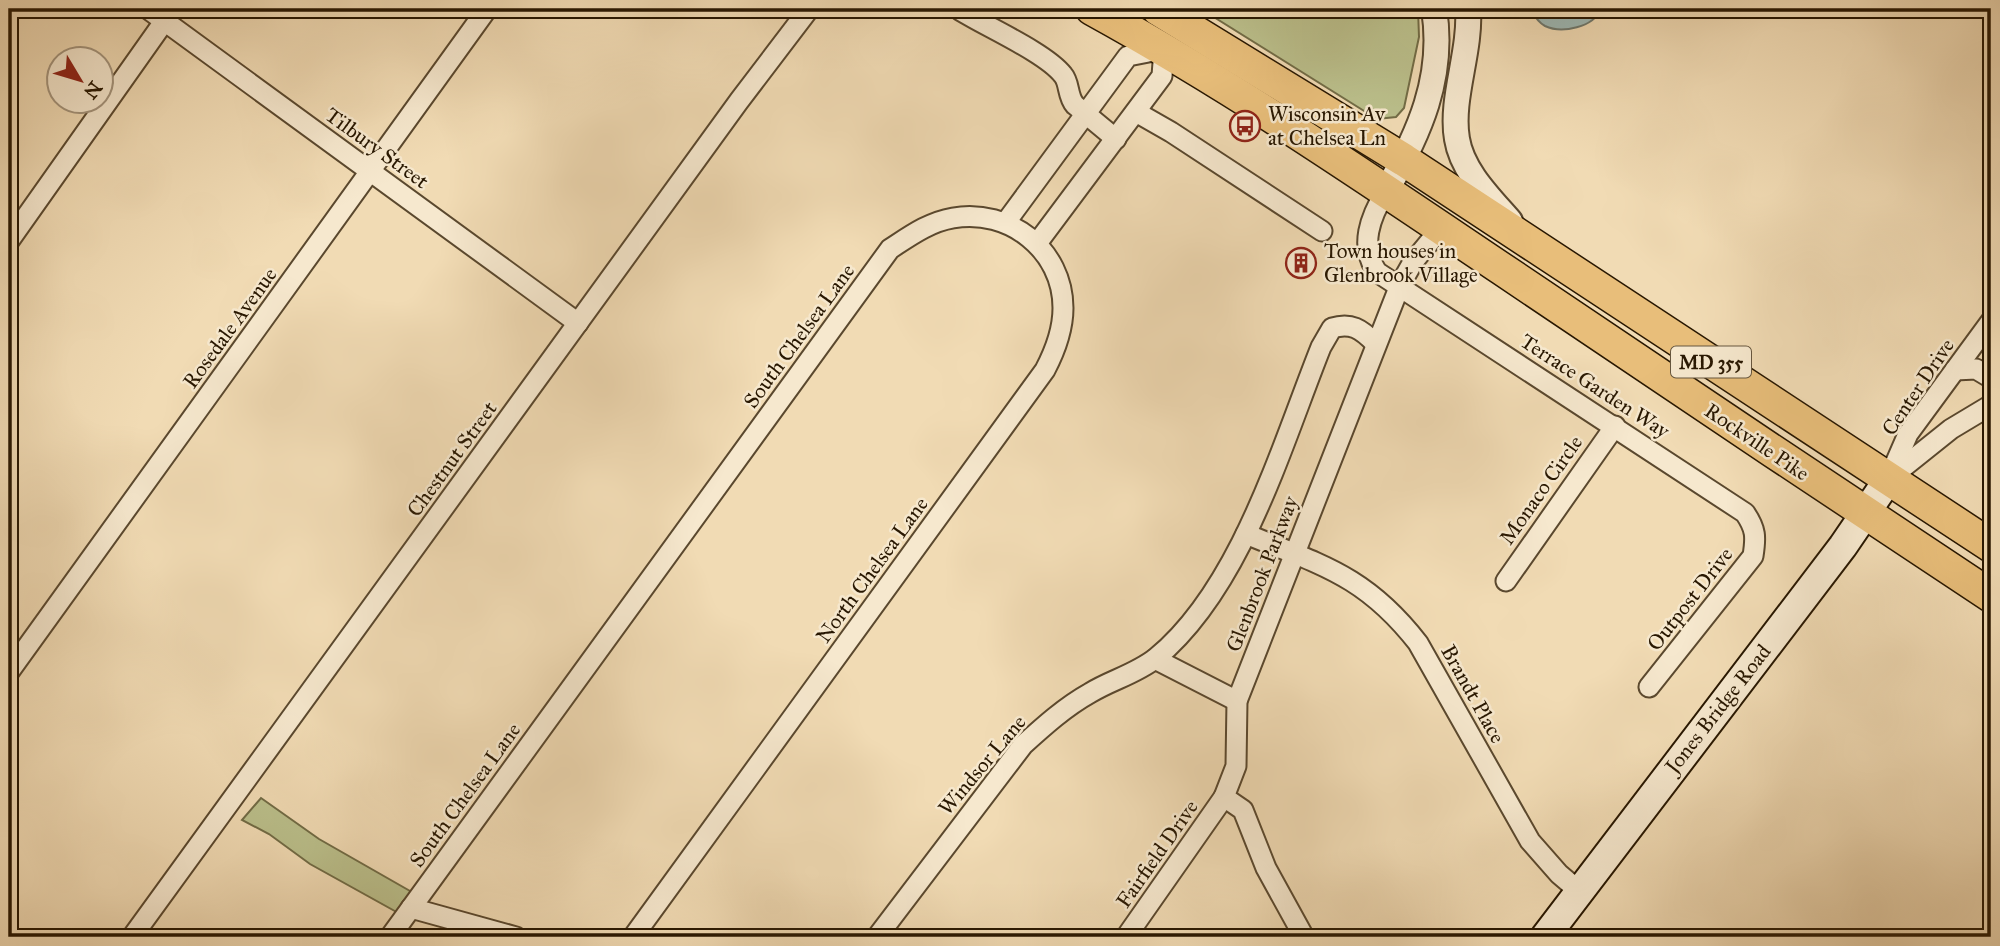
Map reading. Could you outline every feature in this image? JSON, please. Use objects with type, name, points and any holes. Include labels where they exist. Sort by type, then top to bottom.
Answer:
[{"type":"main road","name":"MD 355","points":[[1092,9],[1168,27],[1404,160]]},
{"type":"main road","name":"MD 355","points":[[1168,27],[1386,191]]},
{"type":"main road","name":"Rockville Pike","points":[[1404,160],[1991,546]]},
{"type":"main road","name":"Rockville Pike","points":[[1386,191],[1991,596]]},
{"type":"main road","name":"Jones Bridge Road","points":[[1545,937],[1843,545],[1888,480]]},
{"type":"street","name":"Tilbury Street","points":[[148,9],[169,14],[371,172],[579,323]]},
{"type":"street","name":"Rosedale Avenue","points":[[9,672],[487,9]]},
{"type":"street","name":"Chestnut Street","points":[[132,937],[739,101],[809,9]]},
{"type":"street","points":[[1386,191],[1404,160],[1425,113],[1432,88],[1437,58],[1434,9]]},
{"type":"street","points":[[1468,9],[1468,43],[1456,116],[1457,141],[1477,183],[1532,246]]},
{"type":"street","points":[[961,11],[1046,60],[1065,76],[1070,99],[1085,116],[1116,139]]},
{"type":"street","points":[[9,242],[169,14]]},
{"type":"street","points":[[1038,242],[1162,76],[1168,27]]},
{"type":"street","points":[[1006,222],[1128,56],[1168,27]]},
{"type":"street","points":[[1136,113],[1171,132],[1322,231]]},
{"type":"street","name":"Terrace Garden Way","points":[[1386,191],[1376,207],[1369,229],[1368,259],[1377,272],[1745,513],[1757,534]]},
{"type":"street","name":"South Chelsea Lane","points":[[390,937],[890,249],[918,230],[954,218],[1006,222]]},
{"type":"street","name":"North Chelsea Lane","points":[[633,937],[1045,370],[1056,348],[1063,307],[1054,267],[1038,242],[1006,222]]},
{"type":"street","name":"Glenbrook Parkway","points":[[1224,797],[1236,766],[1237,701],[1296,554],[1375,343],[1400,285],[1413,262],[1441,228]]},
{"type":"street","name":"Center Drive","points":[[1888,480],[1908,434],[1991,321]]},
{"type":"street","name":"Windsor Lane","points":[[877,937],[1023,745],[1051,719],[1090,693],[1155,659],[1191,622],[1215,589],[1246,534],[1324,340],[1332,328],[1344,324],[1356,327],[1375,343]]},
{"type":"street","points":[[1955,370],[1976,369],[1991,378]]},
{"type":"street","name":"Center Drive","points":[[1888,480],[1951,429],[1991,405]]},
{"type":"street","name":"Monaco Circle","points":[[1506,580],[1615,426]]},
{"type":"street","points":[[1246,534],[1296,554]]},
{"type":"street","name":"Outpost Drive","points":[[1649,687],[1753,556],[1757,534]]},
{"type":"street","name":"Brandt Place","points":[[1296,554],[1359,583],[1400,620],[1418,643],[1530,841],[1578,891]]},
{"type":"street","points":[[1155,659],[1237,701]]},
{"type":"street","points":[[1224,797],[1243,810],[1266,868],[1304,937]]},
{"type":"street","name":"Fairfield Drive","points":[[1126,937],[1224,797]]},
{"type":"street","points":[[411,908],[516,937]]},
{"type":"green space","points":[[1201,9],[1418,9],[1419,37],[1404,108],[1396,117],[1377,119]]},
{"type":"green space","points":[[261,798],[319,839],[417,895],[402,915],[310,864],[269,834],[242,820]]},
{"type":"water","points":[[1530,9],[1601,9],[1585,24],[1560,29],[1543,25]]},
{"type":"place","name":"Wisconsin Av at Chelsea Ln","points":[[1245,126]]},
{"type":"place","name":"Town houses in Glenbrook Village","points":[[1301,263]]}]
